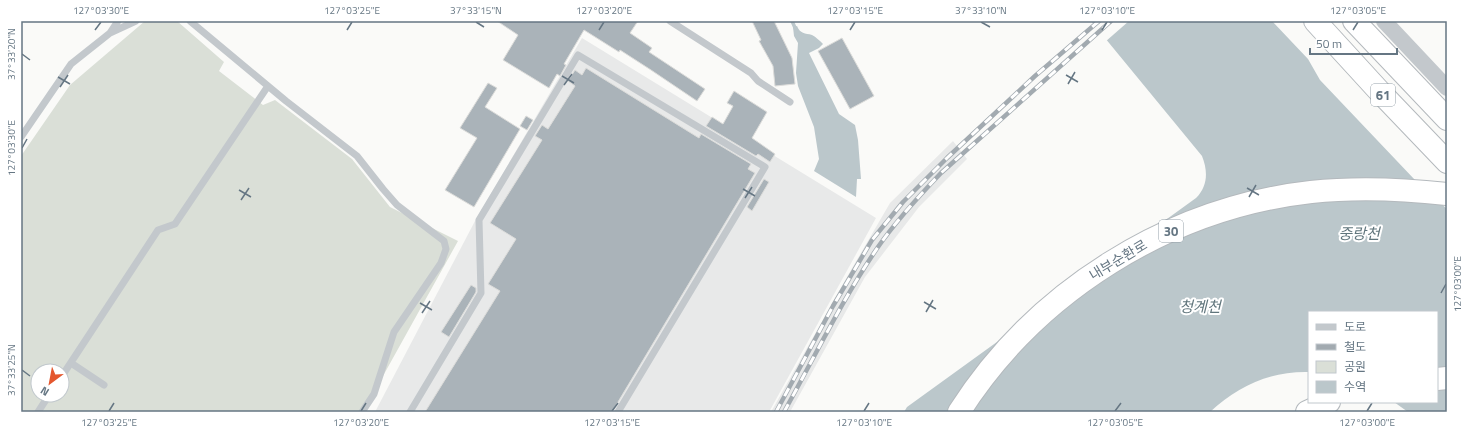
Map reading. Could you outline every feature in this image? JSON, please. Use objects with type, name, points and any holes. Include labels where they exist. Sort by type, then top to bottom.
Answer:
[{"type":"highway","name":"61","points":[[1315,21],[1447,162]]},
{"type":"highway","name":"61","points":[[1354,21],[1447,118]]},
{"type":"highway","name":"내부순환로","points":[[959,412],[974,389],[1007,349],[1050,307],[1107,264],[1174,229],[1228,209],[1285,196],[1311,192],[1378,189],[1447,194]]},
{"type":"highway","points":[[1307,412],[1327,403]]},
{"type":"street","points":[[1384,21],[1447,88]]},
{"type":"lane","points":[[110,33],[118,21]]},
{"type":"lane","points":[[21,137],[71,64],[110,33],[136,21]]},
{"type":"lane","points":[[190,21],[268,86],[357,156],[397,205],[444,241],[446,249],[441,263],[394,332],[374,394],[362,412]]},
{"type":"lane","points":[[670,21],[751,73],[758,81],[790,102]]},
{"type":"lane","points":[[410,412],[481,293],[479,220],[578,55],[765,167],[618,412]]},
{"type":"lane","points":[[104,385],[71,363],[158,230],[175,224],[268,86]]},
{"type":"lane","points":[[38,412],[44,403]]},
{"type":"shaded area","points":[[582,38],[876,218],[769,412],[375,412],[475,221]]},
{"type":"shaded area","points":[[953,141],[967,159],[919,207],[865,277],[790,412],[771,412],[890,203]]},
{"type":"green space","points":[[145,21],[177,21],[224,62],[219,71],[263,105],[275,100],[352,159],[390,207],[458,241],[363,412],[21,412],[21,156],[70,85]]},
{"type":"water","points":[[1091,21],[1272,21],[1308,59],[1320,80],[1415,180],[1447,209],[1447,412],[1408,412],[1395,403],[1438,403],[1438,311],[1308,311],[1308,372],[1281,374],[1255,382],[1232,395],[1210,412],[904,412],[907,407],[1196,198],[1203,188],[1206,178],[1202,156]]},
{"type":"water","points":[[797,26],[801,32],[812,35],[823,44],[819,48],[809,53],[839,114],[855,125],[858,140],[861,179],[857,179],[856,197],[814,171],[819,159],[814,127],[798,86],[796,73],[798,43],[794,36],[793,27]]},
{"type":"pier","points":[[1102,21],[1129,21],[1105,42],[1094,28]]},
{"type":"building","points":[[497,21],[638,21],[630,33],[652,48],[649,52],[705,89],[697,101],[620,50],[619,52],[584,30],[564,64],[566,65],[560,76],[557,74],[549,88],[503,60],[518,35]]},
{"type":"building","points":[[752,21],[774,21],[792,58],[795,84],[775,86],[773,66],[759,41],[761,40]]},
{"type":"building","points":[[842,38],[874,96],[850,109],[818,51]]},
{"type":"building","points":[[586,68],[699,138],[701,134],[751,164],[748,169],[755,173],[612,412],[425,412],[500,291],[488,284],[516,239],[490,223],[542,140],[535,136],[542,125],[548,129],[575,86],[568,81],[575,70],[582,75]]},
{"type":"building","points":[[488,83],[497,88],[485,107],[520,129],[474,207],[445,190],[477,138],[460,128]]},
{"type":"building","points":[[734,91],[767,112],[752,138],[775,154],[770,162],[758,154],[756,156],[706,126],[712,117],[723,124],[733,106],[727,103]]},
{"type":"building","points":[[526,116],[533,120],[527,130],[520,126]]},
{"type":"building","points":[[764,179],[769,182],[752,211],[747,207]]},
{"type":"building","points":[[471,285],[476,288],[476,292],[449,337],[441,332]]},
{"type":"waterway","points":[[792,21],[796,30]]},
{"type":"railway","points":[[776,412],[833,306],[872,240],[903,202],[947,158],[1035,76],[1099,21]]},
{"type":"railway","points":[[784,412],[853,287],[878,247],[900,218],[941,173],[1111,21]]},
{"type":"water label","name":"중랑천","points":[[1359,234]]},
{"type":"water label","name":"청계천","points":[[1200,307]]}]
